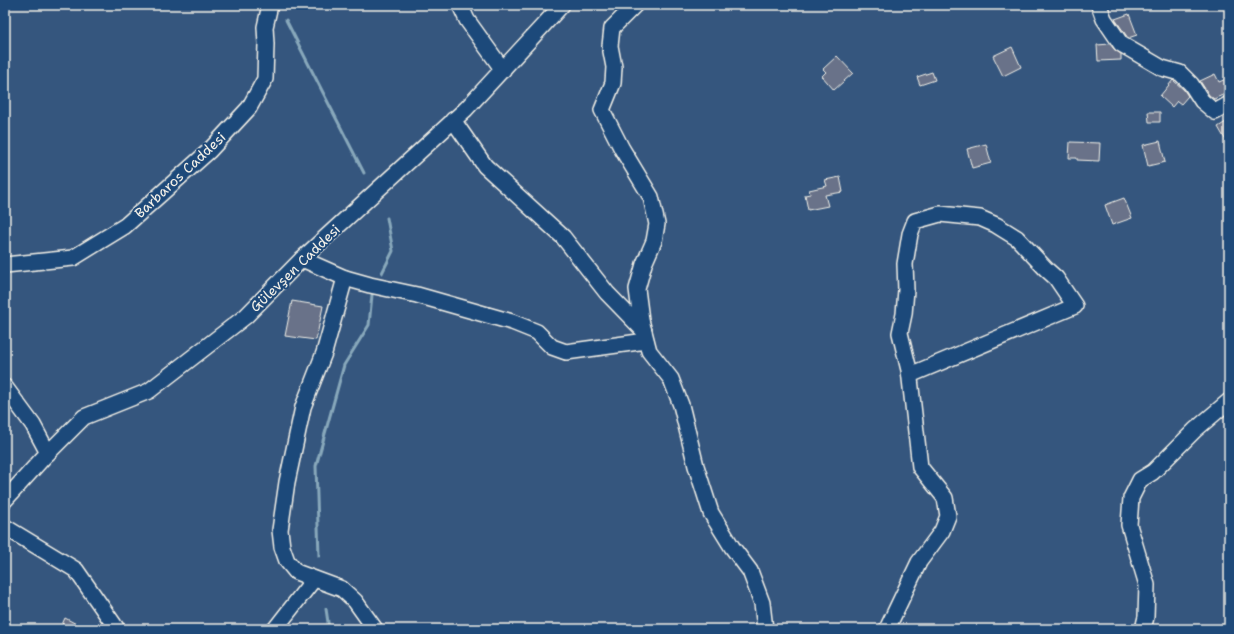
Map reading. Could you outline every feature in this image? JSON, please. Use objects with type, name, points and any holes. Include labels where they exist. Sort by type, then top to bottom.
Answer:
[{"type":"street","points":[[258,5],[265,27]]},
{"type":"street","name":"Barbaros Caddesi","points":[[5,265],[73,258],[125,226],[198,161],[249,108],[265,79],[265,27],[270,5]]},
{"type":"street","points":[[460,5],[467,20],[503,70]]},
{"type":"street","name":"Gülevşen Caddesi","points":[[5,500],[48,453],[84,418],[149,391],[246,316],[302,259],[466,109],[562,5]]},
{"type":"street","points":[[634,5],[612,28],[610,46],[614,67],[613,83],[602,110],[622,149],[651,197],[657,224],[654,241],[644,264],[637,289],[645,336],[649,351],[671,379],[681,405],[696,466],[711,513],[732,547],[750,571],[762,603],[765,629]]},
{"type":"street","points":[[1099,5],[1104,19],[1121,44],[1162,68],[1180,73],[1191,84],[1202,101],[1216,112],[1229,104]]},
{"type":"street","points":[[453,120],[485,166],[563,236],[607,292],[645,336]]},
{"type":"street","points":[[887,629],[919,562],[942,531],[948,516],[945,498],[920,467],[910,375],[900,333],[904,314],[906,264],[910,234],[915,221],[940,214],[980,218],[996,225],[1017,238],[1056,278],[1075,306],[910,375]]},
{"type":"street","points":[[302,259],[345,278],[417,295],[512,322],[537,332],[552,347],[566,352],[645,336]]},
{"type":"street","points":[[345,278],[324,353],[303,407],[287,482],[280,530],[282,546],[287,561],[296,572],[342,589],[356,601],[375,629]]},
{"type":"street","points":[[5,387],[33,425],[48,453]]},
{"type":"street","points":[[1143,629],[1146,617],[1147,586],[1129,525],[1131,498],[1140,480],[1153,472],[1195,430],[1229,401]]},
{"type":"street","points":[[5,527],[76,570],[117,629]]},
{"type":"street","points":[[275,629],[314,579]]},
{"type":"building","points":[[1129,14],[1137,35],[1128,38],[1115,19]]},
{"type":"building","points":[[1110,44],[1121,54],[1121,60],[1098,61],[1097,45]]},
{"type":"building","points":[[1012,47],[1021,67],[1003,76],[993,56]]},
{"type":"building","points":[[837,56],[853,73],[834,90],[822,76],[826,72],[823,69]]},
{"type":"building","points":[[932,72],[935,80],[920,85],[917,77]]},
{"type":"building","points":[[1215,74],[1219,82],[1226,79],[1229,84],[1229,92],[1214,99],[1209,95],[1200,81]]},
{"type":"building","points":[[1173,80],[1188,96],[1181,104],[1177,101],[1172,107],[1160,96]]},
{"type":"building","points":[[1148,112],[1160,112],[1160,122],[1149,122]]},
{"type":"building","points":[[1229,120],[1229,146],[1218,127]]},
{"type":"building","points":[[1160,141],[1165,162],[1148,166],[1143,145]]},
{"type":"building","points":[[1070,142],[1100,143],[1099,161],[1069,158]]},
{"type":"building","points":[[986,144],[991,163],[972,168],[967,149]]},
{"type":"building","points":[[840,177],[843,192],[825,195],[828,206],[808,210],[805,195],[810,194],[809,190],[827,186],[825,180]]},
{"type":"building","points":[[1124,198],[1132,218],[1112,225],[1105,205]]},
{"type":"building","points":[[292,301],[323,306],[316,340],[285,336]]},
{"type":"building","points":[[65,618],[86,629],[60,629]]},
{"type":"waterway","points":[[286,20],[364,173]]},
{"type":"waterway","points":[[382,273],[393,251],[387,218]]},
{"type":"waterway","points":[[319,556],[316,466],[344,365],[369,325],[372,295]]},
{"type":"waterway","points":[[326,609],[329,629]]}]
